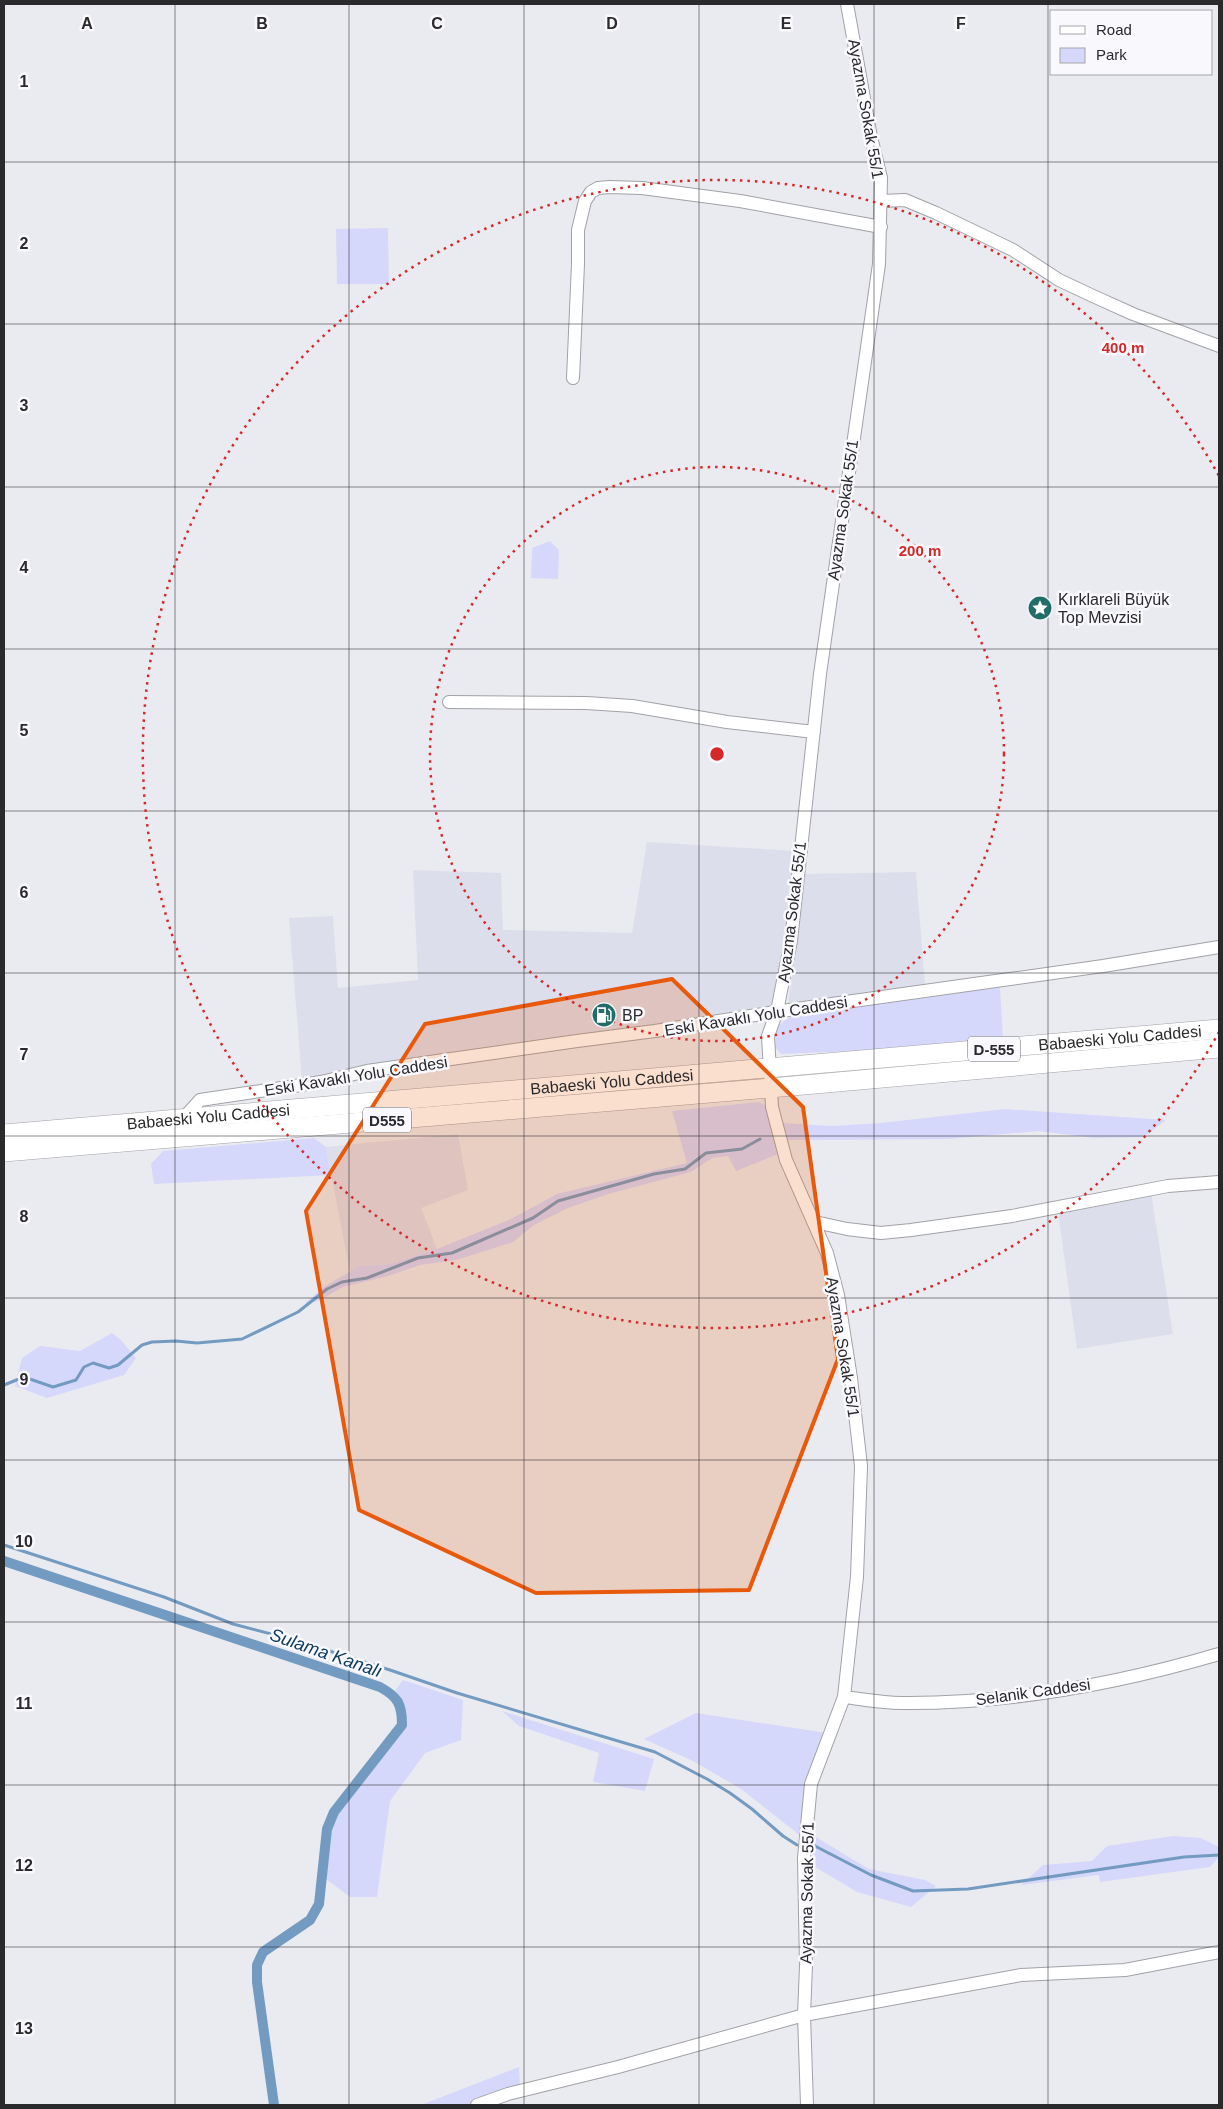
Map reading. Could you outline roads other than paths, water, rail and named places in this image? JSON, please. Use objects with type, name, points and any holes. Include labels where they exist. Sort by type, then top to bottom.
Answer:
[{"type":"highway","name":"Babaeski Yolu Caddesi","points":[[4,1134],[1219,1029]]},
{"type":"highway","name":"Babaeski Yolu Caddesi","points":[[4,1152],[770,1088],[1219,1048]]},
{"type":"street","name":"Ayazma Sokak 55/1","points":[[807,2105],[804,2015],[806,1966],[804,1858],[810,1784],[844,1697],[857,1577],[860,1466],[851,1378],[838,1295],[827,1253],[815,1222],[786,1160],[772,1107],[768,1036],[777,1011],[791,942],[814,732],[842,515],[880,264],[880,178],[847,4]]},
{"type":"street","points":[[573,378],[578,230],[585,201],[591,192],[598,188],[642,188],[730,200],[880,227]]},
{"type":"street","points":[[881,201],[905,200],[1013,250],[1059,280],[1093,296],[1133,314],[1219,346]]},
{"type":"street","points":[[449,702],[586,703],[632,706],[736,724],[814,732]]},
{"type":"street","name":"Eski Kavaklı Yolu Caddesi","points":[[183,1119],[200,1100],[321,1082],[367,1071],[577,1041],[655,1032],[777,1011],[1102,966],[1219,946]]},
{"type":"street","points":[[815,1222],[847,1229],[881,1233],[1056,1209],[1168,1186],[1219,1182]]},
{"type":"street","name":"Selanik Caddesi","points":[[844,1697],[899,1703],[980,1701],[1078,1687],[1182,1665],[1219,1654]]},
{"type":"street","points":[[476,2105],[508,2094],[618,2067],[804,2015],[1022,1975],[1126,1970],[1219,1952]]},
{"type":"waterway","points":[[4,1385],[24,1377],[53,1387],[76,1380],[84,1367],[93,1363],[109,1368],[118,1365],[142,1345],[152,1342],[176,1341],[197,1343],[242,1339],[298,1312],[327,1289],[342,1282],[367,1278],[418,1258],[452,1253],[533,1218],[558,1201],[654,1174],[685,1169],[706,1153],[742,1149],[760,1139]]},
{"type":"waterway","points":[[4,1545],[164,1597],[233,1624],[294,1640],[457,1693],[655,1752],[730,1793],[797,1845]]},
{"type":"waterway","name":"Sulama Kanalı","points":[[4,1561],[380,1687],[391,1694],[400,1706],[402,1725],[334,1812],[327,1829],[319,1904],[310,1920],[263,1952],[257,1965],[257,1982],[274,2105]]},
{"type":"waterway","points":[[813,1845],[871,1875],[913,1891],[968,1889],[1184,1857],[1219,1855]]},
{"type":"place","name":"Kırklareli Büyük Top Mevzisi","points":[[1040,608]]},
{"type":"place","name":"BP","points":[[604,1015]]}]
